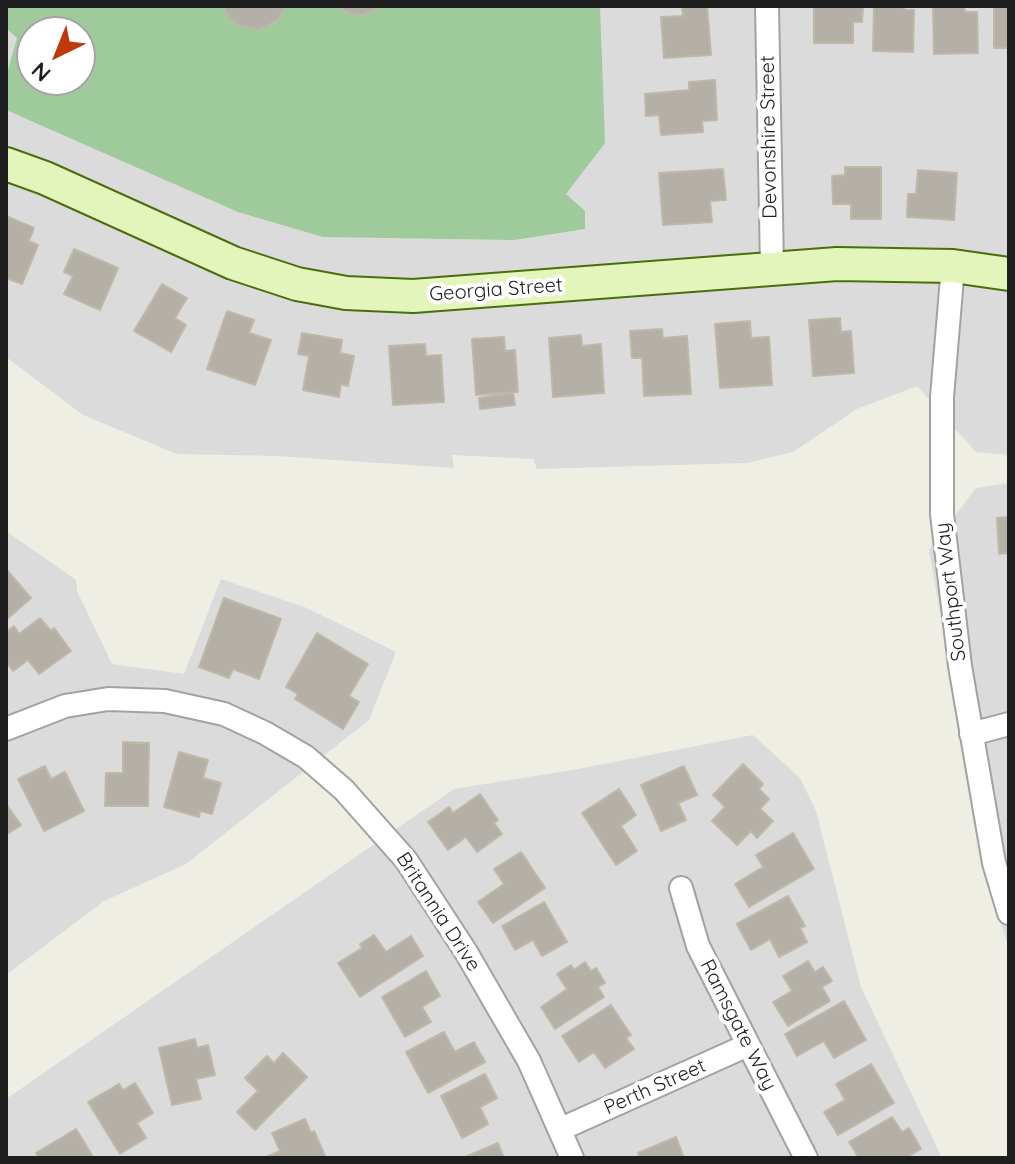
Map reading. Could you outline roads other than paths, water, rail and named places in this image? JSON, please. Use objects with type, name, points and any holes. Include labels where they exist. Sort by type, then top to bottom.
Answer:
[{"type":"street","name":"Devonshire Street","points":[[767,6],[772,267]]},
{"type":"street","name":"Georgia Street","points":[[6,164],[45,178],[233,263],[297,284],[346,293],[413,296],[837,264],[953,266],[1009,274]]},
{"type":"street","name":"Southport Way","points":[[953,266],[942,397],[942,514],[971,734],[994,863],[1009,913]]},
{"type":"street","name":"Britannia Drive","points":[[6,729],[65,706],[108,699],[165,701],[224,714],[306,757],[344,790],[406,860],[466,952],[529,1061],[572,1158]]},
{"type":"street","points":[[971,734],[1009,724]]},
{"type":"street","name":"Ramsgate Way","points":[[681,888],[698,946],[806,1158]]},
{"type":"street","name":"Perth Street","points":[[561,1129],[748,1045]]}]
